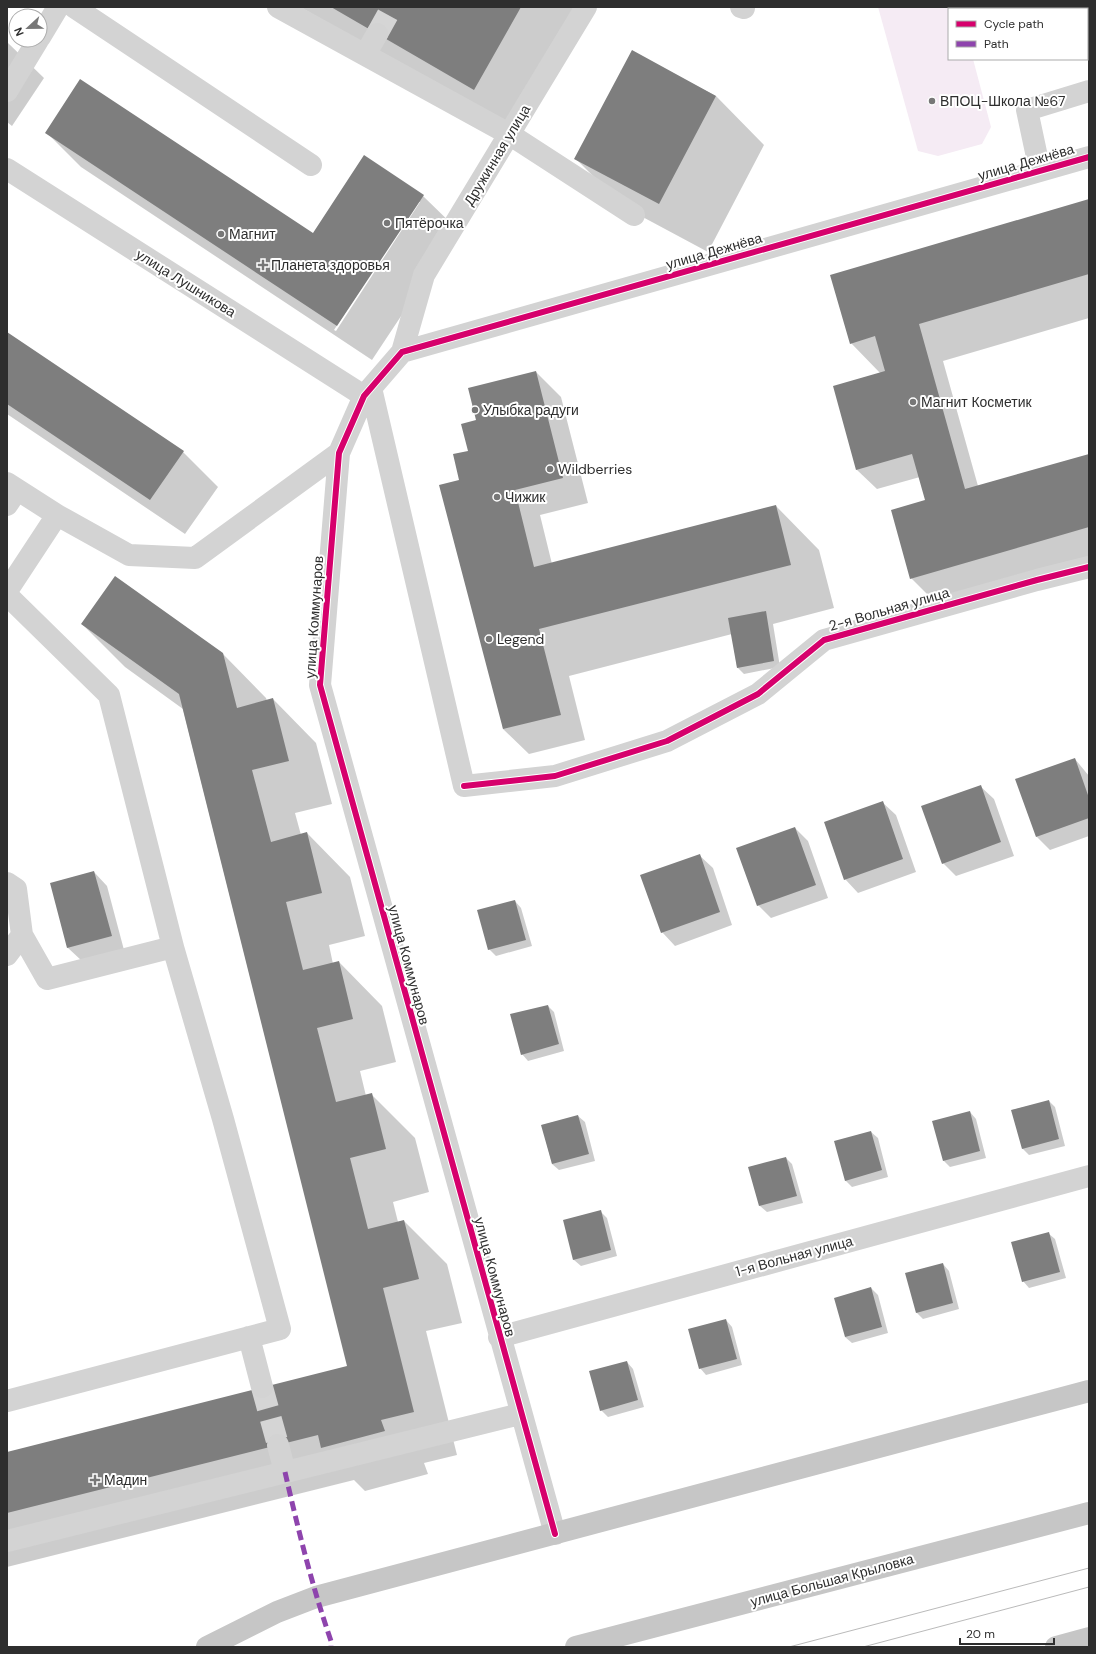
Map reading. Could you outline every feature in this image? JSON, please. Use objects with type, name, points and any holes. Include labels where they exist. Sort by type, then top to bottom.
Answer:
[{"type":"main road","points":[[207,1647],[277,1612],[316,1597],[1089,1391]]},
{"type":"main road","name":"улица Большая Крыловка","points":[[576,1647],[1089,1513]]},
{"type":"main road","points":[[1056,1647],[1089,1638]]},
{"type":"street","points":[[48,24],[58,7]]},
{"type":"street","points":[[74,7],[311,165]]},
{"type":"street","points":[[278,7],[509,134],[634,215]]},
{"type":"street","name":"Дружинная улица","points":[[402,352],[424,275],[586,7]]},
{"type":"street","points":[[365,55],[377,34]]},
{"type":"street","points":[[7,91],[33,48]]},
{"type":"street","points":[[1042,170],[1037,157],[1027,110],[1089,91]]},
{"type":"street","name":"улица Дежнёва","points":[[402,352],[1089,157]]},
{"type":"street","name":"улица Лушникова","points":[[7,169],[367,392]]},
{"type":"street","points":[[367,392],[402,352]]},
{"type":"street","name":"улица Коммунаров","points":[[367,392],[339,453],[320,685],[520,1414],[555,1534]]},
{"type":"street","name":"2-я Вольная улица","points":[[367,392],[464,786],[555,776],[667,742],[758,694],[824,640],[1037,580],[1089,568]]},
{"type":"street","points":[[10,493],[57,515],[129,555],[195,558],[339,453]]},
{"type":"street","points":[[7,591],[57,515]]},
{"type":"street","points":[[7,595],[109,695],[173,947],[225,1126],[280,1329],[7,1401]]},
{"type":"street","points":[[7,883],[16,889],[22,934],[47,979],[173,947]]},
{"type":"street","points":[[7,955],[22,934]]},
{"type":"street","name":"1-я Вольная улица","points":[[499,1337],[1089,1176]]},
{"type":"street","points":[[249,1337],[262,1387]]},
{"type":"street","points":[[7,1541],[520,1414]]},
{"type":"street","points":[[278,1445],[284,1472]]},
{"type":"shaded area","points":[[878,7],[959,7],[948,8],[948,60],[973,60],[991,127],[982,144],[938,156],[918,151]]},
{"type":"building","points":[[331,7],[521,7],[474,90]]},
{"type":"building","points":[[1023,7],[1073,7],[1073,8]]},
{"type":"building","points":[[632,50],[716,96],[659,204],[574,159]]},
{"type":"building","points":[[80,79],[313,233],[364,155],[424,195],[337,326],[45,133]]},
{"type":"building","points":[[1089,199],[1089,274],[919,324],[965,489],[1089,454],[1089,527],[910,579],[891,510],[925,500],[912,454],[856,470],[833,386],[885,371],[875,336],[850,344],[830,275]]},
{"type":"building","points":[[7,332],[184,451],[150,500],[7,404]]},
{"type":"building","points":[[536,371],[563,478],[515,490],[534,567],[776,505],[791,565],[539,629],[561,715],[503,729],[439,485],[459,480],[453,454],[468,451],[461,424],[476,420],[468,388]]},
{"type":"building","points":[[115,576],[223,653],[237,708],[273,698],[289,761],[252,770],[271,842],[307,832],[322,893],[286,902],[303,970],[339,961],[353,1019],[317,1028],[336,1102],[372,1093],[386,1149],[350,1158],[368,1229],[404,1220],[419,1279],[383,1288],[414,1412],[381,1420],[385,1431],[321,1448],[318,1435],[7,1513],[7,1452],[347,1366],[179,694],[81,624]]},
{"type":"building","points":[[766,611],[774,661],[737,668],[728,618]]},
{"type":"building","points":[[1075,758],[1089,798],[1089,818],[1036,837],[1015,779]]},
{"type":"building","points":[[981,785],[1001,842],[942,864],[921,806]]},
{"type":"building","points":[[883,801],[903,859],[844,880],[824,822]]},
{"type":"building","points":[[795,827],[816,885],[757,906],[736,848]]},
{"type":"building","points":[[700,854],[720,912],[661,933],[640,875]]},
{"type":"building","points":[[94,871],[112,936],[67,948],[50,883]]},
{"type":"building","points":[[515,900],[526,940],[488,950],[477,910]]},
{"type":"building","points":[[548,1005],[559,1044],[521,1055],[510,1014]]},
{"type":"building","points":[[1049,1100],[1059,1139],[1022,1149],[1011,1110]]},
{"type":"building","points":[[970,1111],[980,1151],[943,1161],[932,1121]]},
{"type":"building","points":[[578,1115],[589,1154],[552,1164],[541,1125]]},
{"type":"building","points":[[871,1131],[882,1170],[845,1181],[834,1141]]},
{"type":"building","points":[[786,1157],[797,1196],[759,1206],[748,1167]]},
{"type":"building","points":[[601,1210],[611,1250],[573,1260],[563,1220]]},
{"type":"building","points":[[1049,1232],[1060,1272],[1022,1282],[1011,1242]]},
{"type":"building","points":[[943,1263],[953,1303],[916,1313],[905,1273]]},
{"type":"building","points":[[871,1287],[882,1327],[845,1337],[834,1298]]},
{"type":"building","points":[[726,1319],[737,1359],[699,1369],[688,1329]]},
{"type":"building","points":[[627,1361],[638,1400],[600,1411],[589,1371]]},
{"type":"tunnel","points":[[377,34],[392,7]]},
{"type":"tunnel","points":[[262,1387],[278,1445]]},
{"type":"tram line","points":[[789,1647],[1089,1568]]},
{"type":"tram line","points":[[863,1647],[1089,1587]]},
{"type":"marked path","points":[[285,1472],[306,1557],[331,1641],[331,1647]]},
{"type":"cycle path","points":[[555,1534],[320,685],[339,453],[364,396],[402,352],[1089,157]]},
{"type":"cycle path","points":[[464,786],[555,776],[667,741],[758,694],[824,640],[1037,580],[1089,567]]},
{"type":"place","name":"ВПОЦ-Школа №67","points":[[932,101]]},
{"type":"place","name":"Пятёрочка","points":[[387,223]]},
{"type":"place","name":"Магнит","points":[[221,234]]},
{"type":"place","name":"Планета здоровья","points":[[263,265]]},
{"type":"place","name":"Магнит Косметик","points":[[913,402]]},
{"type":"place","name":"Улыбка радуги","points":[[475,410]]},
{"type":"place","name":"Wildberries","points":[[550,469]]},
{"type":"place","name":"Чижик","points":[[497,497]]},
{"type":"place","name":"Legend","points":[[489,639]]},
{"type":"place","name":"Мадин","points":[[95,1480]]}]
